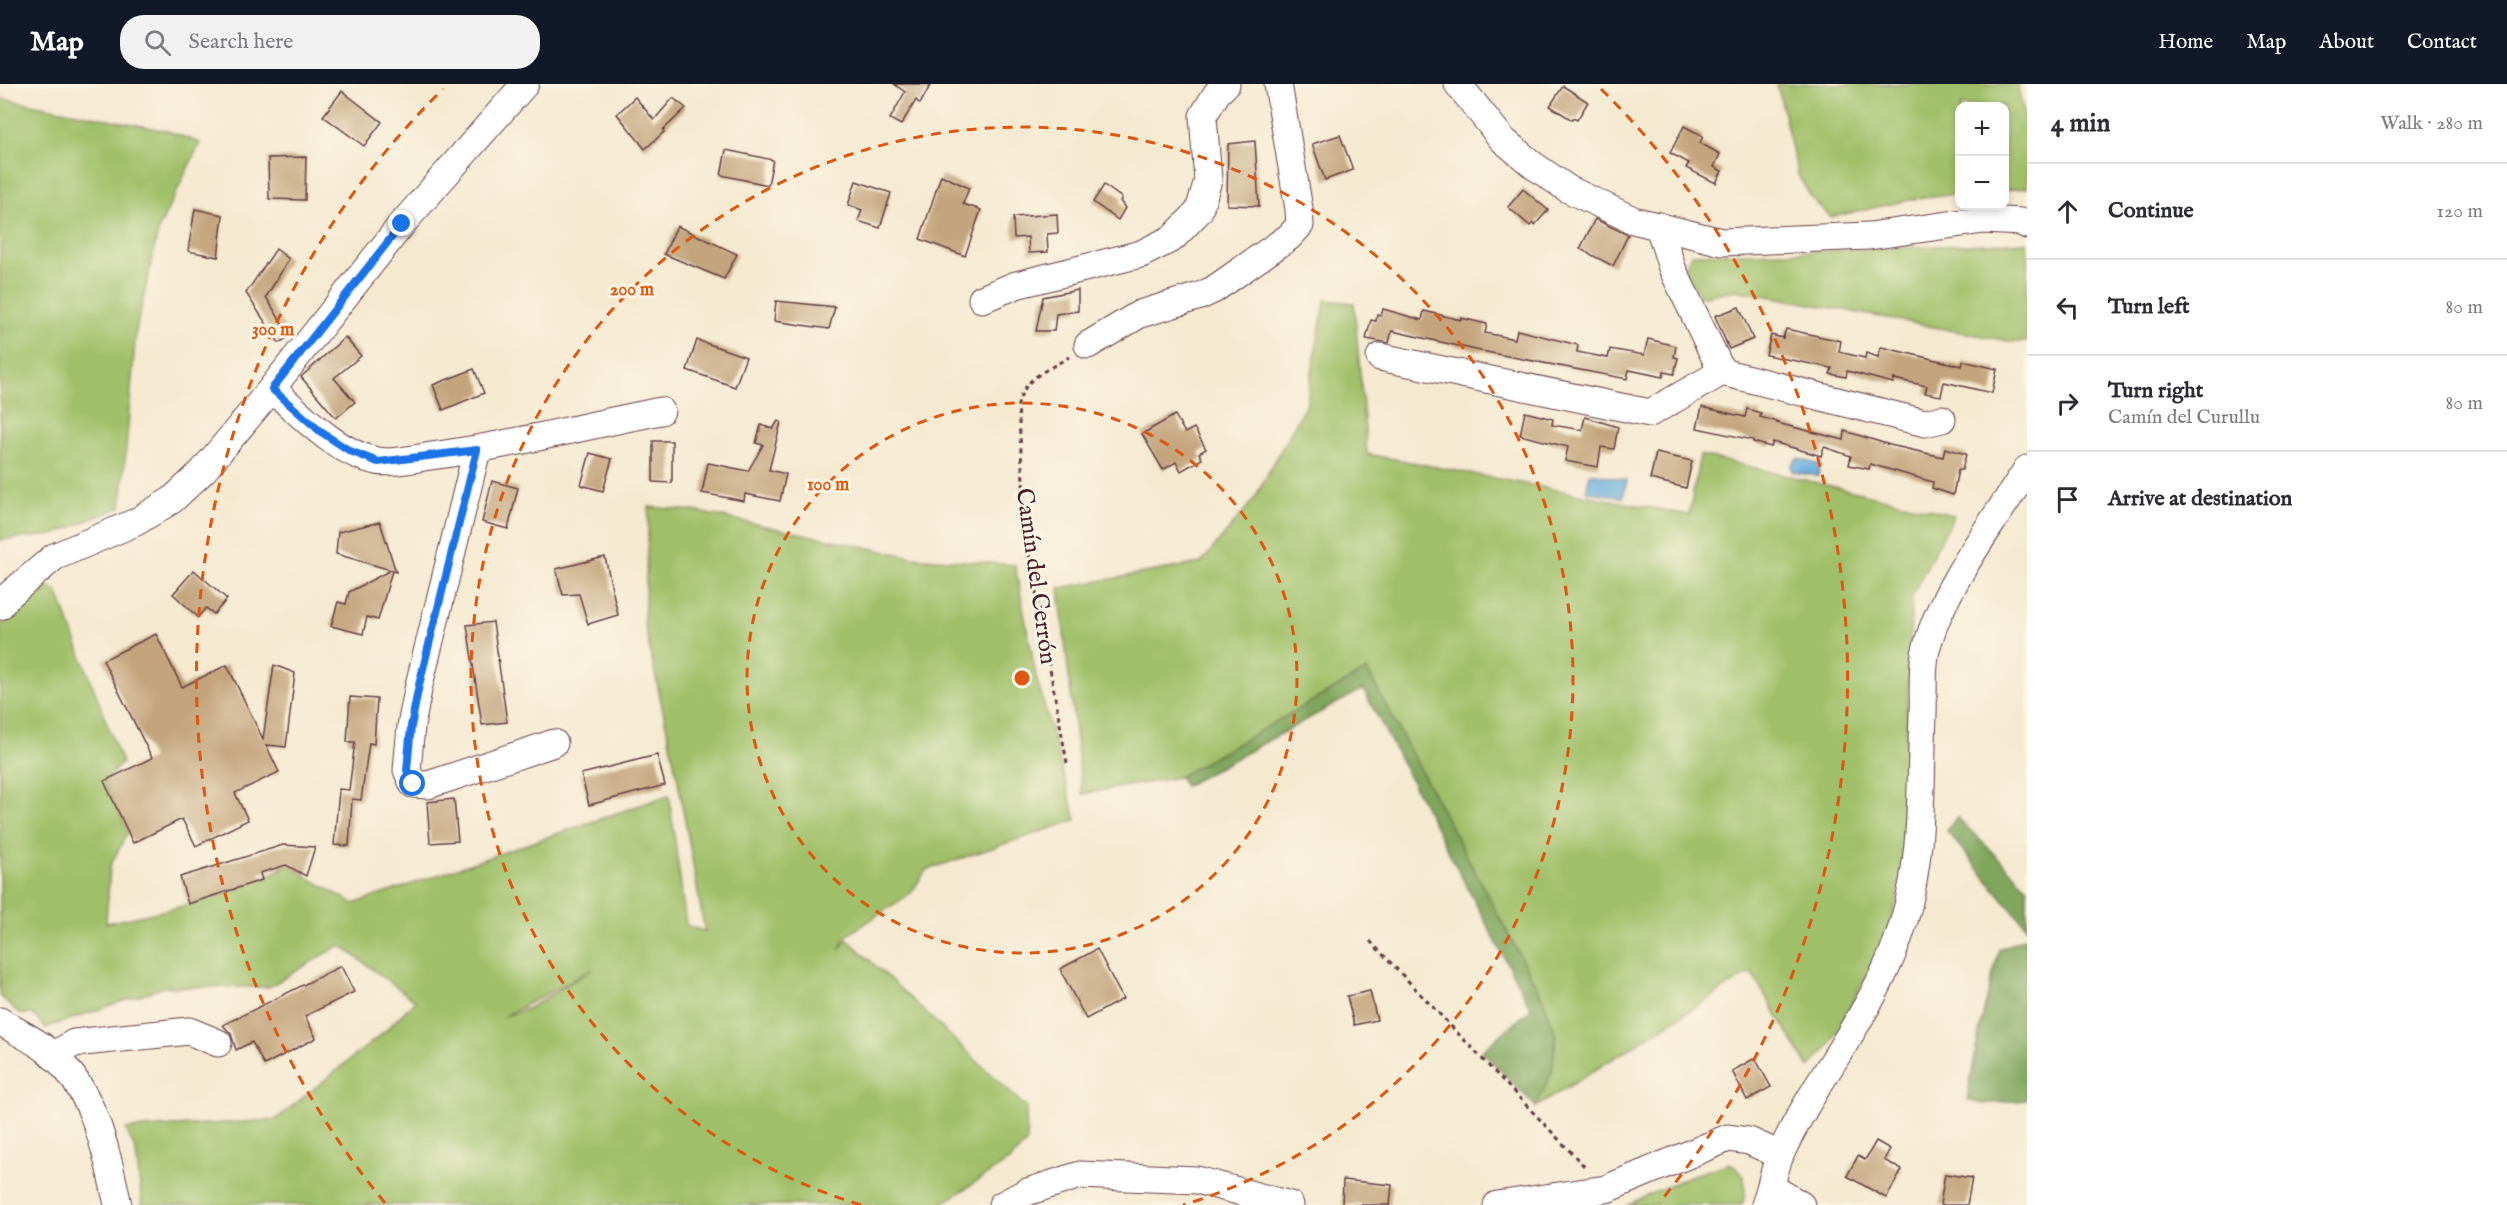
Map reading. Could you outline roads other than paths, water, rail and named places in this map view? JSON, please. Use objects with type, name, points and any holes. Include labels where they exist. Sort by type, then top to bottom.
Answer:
[{"type":"street","points":[[0,606],[7,597],[54,557],[136,522],[172,500],[203,471],[272,389],[402,224],[525,84]]},
{"type":"street","points":[[982,299],[1016,285],[1141,254],[1173,238],[1199,211],[1208,180],[1203,116],[1217,93],[1226,84]]},
{"type":"street","points":[[1088,345],[1140,314],[1213,290],[1289,237],[1300,225],[1278,84]]},
{"type":"street","points":[[1458,84],[1503,139],[1533,165],[1568,189],[1633,220],[1722,242],[1869,236],[1984,220],[2021,222],[2027,225]]},
{"type":"street","points":[[1659,226],[1672,268],[1722,372]]},
{"type":"street","points":[[1380,357],[1650,413],[1722,372],[1925,423],[1942,419]]},
{"type":"street","points":[[272,389],[321,432],[350,451],[378,462],[477,450],[661,411]]},
{"type":"street","points":[[477,450],[419,685],[411,726],[407,770],[413,784],[428,785],[554,743]]},
{"type":"street","points":[[1801,1205],[1768,1196],[1780,1155],[1818,1086],[1859,1021],[1885,972],[1904,922],[1915,879],[1922,816],[1926,648],[1942,604],[2027,469]]},
{"type":"street","points":[[0,1021],[53,1056],[84,1092],[107,1152],[118,1205]]},
{"type":"street","points":[[53,1056],[74,1043],[189,1031],[218,1043]]},
{"type":"street","points":[[1497,1205],[1606,1189],[1728,1138],[1749,1141],[1780,1155]]},
{"type":"street","points":[[1002,1205],[1027,1192],[1080,1175],[1197,1179],[1290,1205]]},
{"type":"water","points":[[1797,458],[1820,465],[1818,476],[1793,472],[1791,466]]},
{"type":"water","points":[[1590,473],[1627,480],[1623,498],[1586,491]]}]
